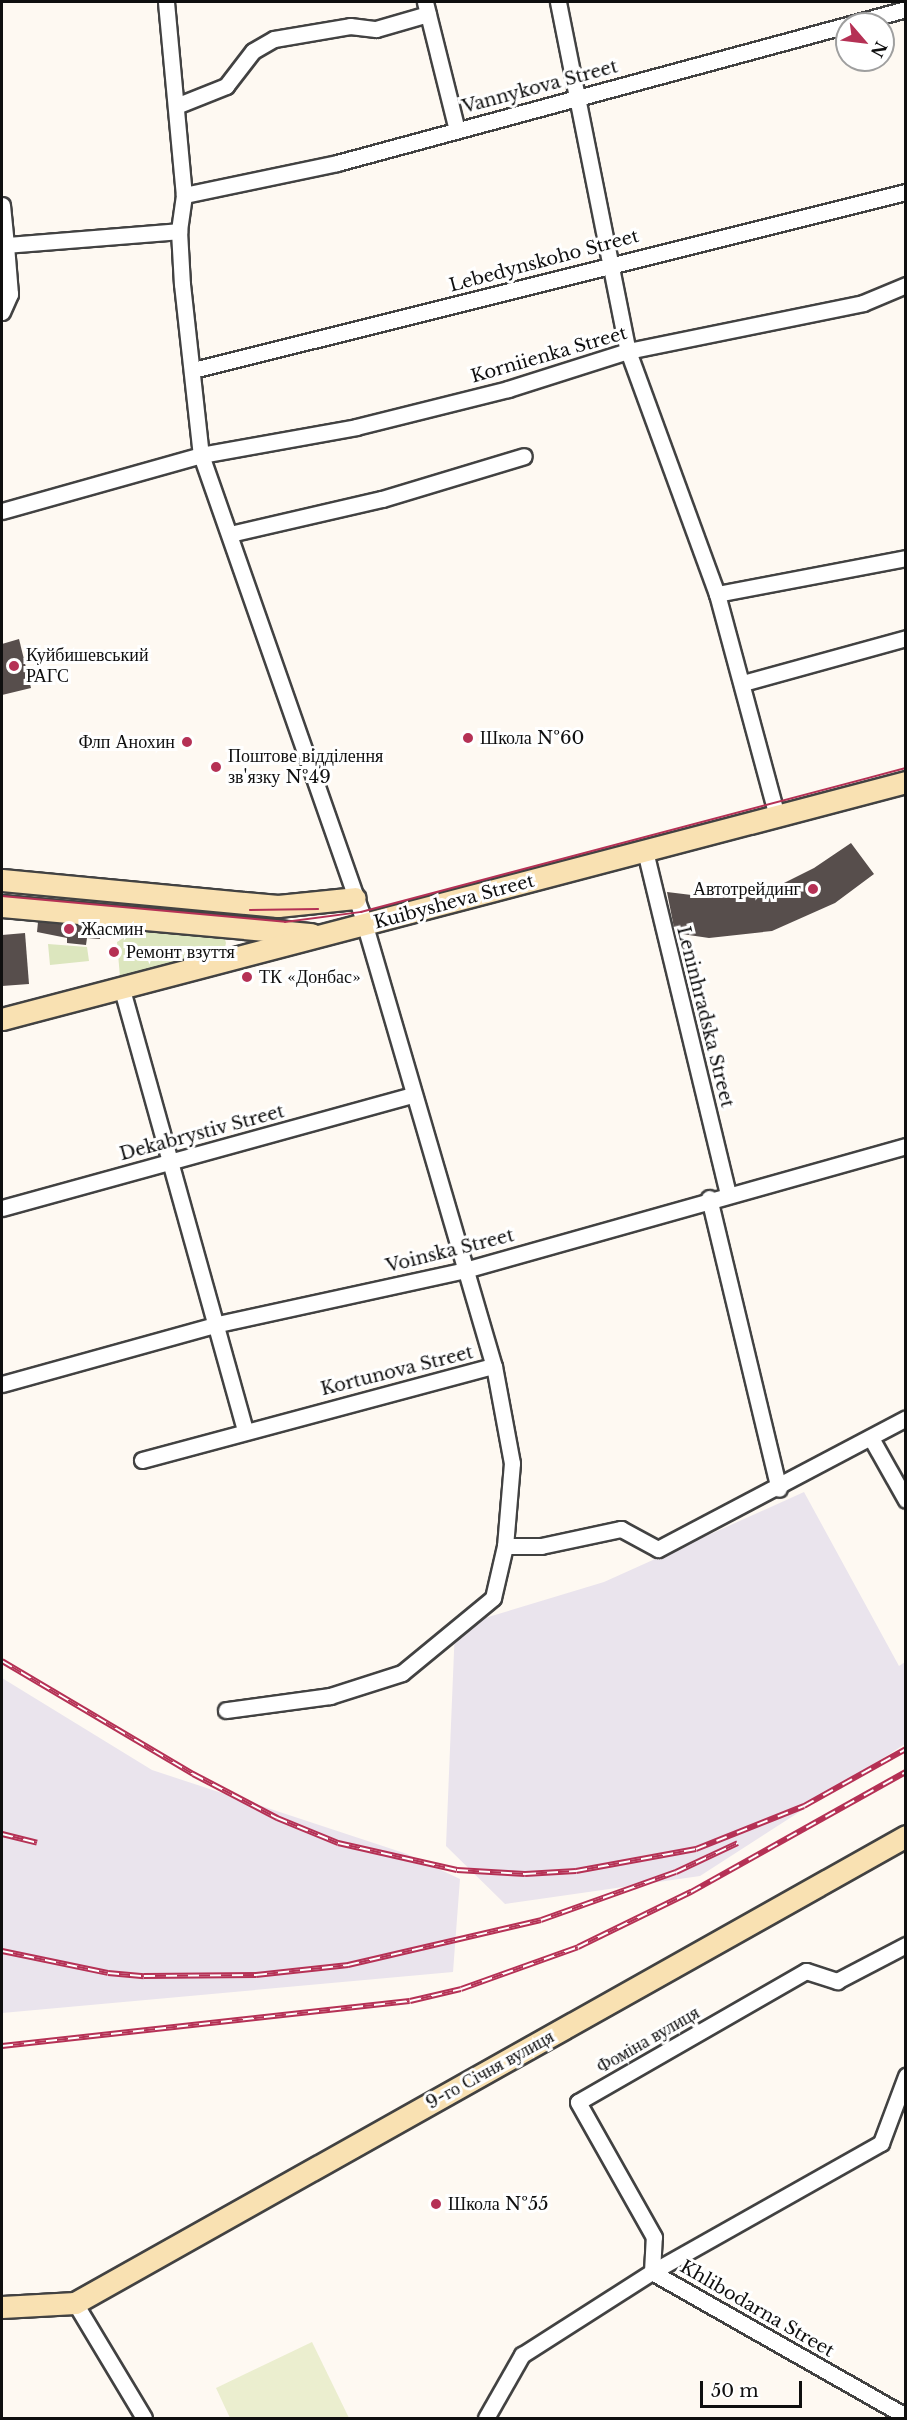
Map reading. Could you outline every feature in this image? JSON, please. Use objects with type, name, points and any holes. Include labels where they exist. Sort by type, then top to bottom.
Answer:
[{"type":"street","points":[[166,2],[184,195],[179,231],[201,455],[356,898],[494,1366]]},
{"type":"street","points":[[558,2],[579,97],[628,351],[717,594],[743,683],[777,817]]},
{"type":"street","points":[[176,106],[226,86],[253,51],[274,39],[350,26],[376,29],[426,8],[456,130]]},
{"type":"street","name":"Vannykova Street","points":[[184,195],[337,163],[906,9]]},
{"type":"street","name":"Lebedynskoho Street","points":[[193,370],[610,264],[906,192]]},
{"type":"street","points":[[2,205],[10,294],[2,312]]},
{"type":"street","points":[[6,245],[179,231]]},
{"type":"street","name":"Korniienka Street","points":[[201,455],[356,427],[508,389],[628,351],[863,303],[906,285]]},
{"type":"street","points":[[2,511],[201,455]]},
{"type":"street","points":[[230,534],[382,499],[524,456]]},
{"type":"street","points":[[717,594],[906,558]]},
{"type":"street","points":[[743,683],[906,638]]},
{"type":"street","name":"Kuibysheva Street","points":[[2,1019],[121,986],[364,927],[906,782]]},
{"type":"street","name":"Leninhradska Street","points":[[645,851],[728,1193]]},
{"type":"street","points":[[2,880],[278,906],[356,898]]},
{"type":"street","points":[[2,906],[219,929],[330,934]]},
{"type":"street","points":[[121,986],[218,1324],[245,1430]]},
{"type":"street","name":"Dekabrystiv Street","points":[[2,1208],[414,1095]]},
{"type":"street","name":"Voinska Street","points":[[2,1384],[218,1324],[465,1270],[709,1198],[906,1146]]},
{"type":"street","points":[[709,1198],[779,1489]]},
{"type":"street","name":"Kortunova Street","points":[[142,1460],[245,1430],[494,1366],[512,1462],[505,1546],[493,1598],[402,1674],[330,1696],[226,1710]]},
{"type":"street","points":[[505,1546],[541,1546],[621,1529],[658,1549],[779,1489],[906,1418]]},
{"type":"street","points":[[871,1438],[906,1500]]},
{"type":"street","name":"9-го Січня вулиця","points":[[75,2303],[906,1836]]},
{"type":"street","name":"Фоміна вулиця","points":[[652,2272],[654,2237],[578,2103],[806,1971],[837,1981],[906,1945]]},
{"type":"street","points":[[486,2418],[522,2355],[652,2272],[881,2143],[906,2076]]},
{"type":"street","name":"Khlibodarna Street","points":[[652,2272],[906,2416]]},
{"type":"street","points":[[2,2307],[75,2303],[144,2418]]},
{"type":"shaded area","points":[[804,1492],[899,1666],[905,1662],[905,1744],[700,1876],[505,1904],[446,1846],[455,1627],[604,1582]]},
{"type":"shaded area","points":[[2,1678],[152,1770],[407,1854],[460,1879],[453,1972],[2,2013]]},
{"type":"green space","points":[[138,929],[224,936],[226,943],[224,952],[120,977],[117,942]]},
{"type":"green space","points":[[48,944],[87,947],[89,961],[50,965]]},
{"type":"green space","points":[[312,2342],[349,2418],[230,2418],[216,2388]]},
{"type":"building","name":"Куйбишевський РАГС","points":[[19,639],[31,688],[2,695],[2,644]]},
{"type":"building","name":"Автотрейдинг","points":[[851,843],[874,874],[835,903],[772,931],[709,938],[675,933],[667,892],[708,897],[766,892],[814,868]]},
{"type":"building","name":"Жасмин","points":[[38,922],[101,928],[100,939],[87,938],[86,945],[67,943],[67,938],[37,932]]},
{"type":"building","points":[[25,933],[29,984],[2,986],[2,935]]},
{"type":"tram line","points":[[2,896],[285,922],[361,912],[906,768]]},
{"type":"tram line","points":[[250,910],[318,909]]},
{"type":"railway","points":[[2,1661],[193,1774],[277,1818],[338,1843],[457,1870],[525,1874],[576,1871],[696,1849],[804,1806],[906,1749]]},
{"type":"railway","points":[[2,2046],[410,2001],[461,1989],[578,1947],[691,1892],[906,1772]]},
{"type":"railway","points":[[2,1834],[37,1843]]},
{"type":"railway","points":[[2,1951],[108,1973],[144,1976],[256,1975],[348,1965],[541,1920],[676,1872],[738,1843]]},
{"type":"place","name":"Куйбишевський РАГС","points":[[14,666]]},
{"type":"place","name":"Школа №60","points":[[468,738]]},
{"type":"place","name":"Флп Анохин","points":[[187,742]]},
{"type":"place","name":"Поштове відділення зв'язку №49","points":[[216,767]]},
{"type":"place","name":"Автотрейдинг","points":[[813,889]]},
{"type":"place","name":"Жасмин","points":[[69,929]]},
{"type":"place","name":"Ремонт взуття","points":[[114,952]]},
{"type":"place","name":"ТК «Донбас»","points":[[247,977]]},
{"type":"place","name":"Школа №55","points":[[436,2204]]}]
